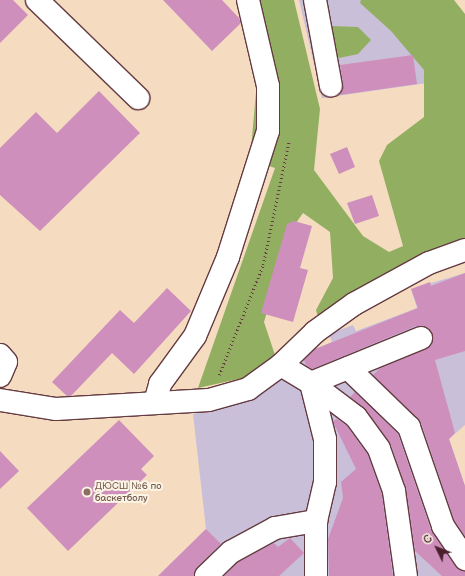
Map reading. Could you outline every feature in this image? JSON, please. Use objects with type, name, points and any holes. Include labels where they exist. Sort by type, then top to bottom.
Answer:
[{"type":"street","points":[[37,0],[138,98]]},
{"type":"street","points":[[155,402],[160,384],[194,336],[228,257],[268,132],[268,86],[248,0]]},
{"type":"street","points":[[315,0],[331,86]]},
{"type":"street","points":[[0,400],[56,410],[155,402],[209,400],[248,389],[281,365],[315,332],[354,304],[429,263],[465,250]]},
{"type":"street","points":[[311,383],[421,338]]},
{"type":"street","points":[[0,355],[6,362],[0,376]]},
{"type":"street","points":[[281,365],[311,383],[356,417],[378,449],[394,491],[406,576]]},
{"type":"street","points":[[348,368],[409,427],[444,526],[465,559]]},
{"type":"street","points":[[310,571],[316,521],[325,482],[325,439],[311,383]]},
{"type":"street","points":[[206,576],[231,552],[275,528],[316,521]]},
{"type":"shaded area","points":[[299,0],[372,0],[435,82],[322,98]]},
{"type":"shaded area","points":[[465,273],[465,425],[449,439],[465,486],[465,576],[158,576],[206,529],[193,414],[250,396],[302,355],[332,342],[329,334],[353,325],[356,331],[417,308],[411,289]]},
{"type":"green space","points":[[255,0],[294,0],[320,109],[314,170],[363,236],[389,252],[403,246],[379,161],[387,145],[424,117],[424,70],[391,31],[360,3],[361,0],[454,0],[465,14],[465,241],[319,321],[316,310],[333,278],[330,232],[303,213],[291,230],[264,322],[275,355],[243,378],[198,388],[275,168],[250,160],[257,81]]},
{"type":"green space","points":[[331,26],[358,27],[371,40],[358,54],[339,58],[333,53]]},
{"type":"building","points":[[0,0],[13,0],[28,15],[0,43]]},
{"type":"building","points":[[163,0],[222,0],[239,18],[241,23],[212,51]]},
{"type":"building","points":[[413,55],[417,84],[340,95],[343,84],[340,65]]},
{"type":"building","points":[[99,91],[140,133],[40,231],[0,195],[0,148],[36,112],[57,133]]},
{"type":"building","points":[[347,147],[355,167],[339,174],[330,154]]},
{"type":"building","points":[[372,195],[379,216],[355,224],[347,203]]},
{"type":"building","points":[[294,221],[312,226],[300,268],[308,270],[293,322],[261,313],[287,224]]},
{"type":"building","points":[[465,273],[465,351],[435,360],[455,433],[449,439],[465,486],[465,536],[454,520],[421,423],[373,375],[379,369],[431,346],[433,339],[429,328],[416,326],[312,369],[306,365],[304,360],[315,349],[418,308],[411,289],[430,282],[431,286]]},
{"type":"building","points":[[167,288],[191,311],[134,374],[112,353],[71,396],[67,396],[52,382],[120,310],[134,323]]},
{"type":"building","points":[[355,392],[398,434],[431,530],[455,566],[465,571],[465,576],[442,576],[415,551],[406,489],[391,445],[366,410],[350,397]]},
{"type":"building","points":[[337,419],[347,426],[368,455],[382,494],[393,576],[329,576],[328,539],[343,498],[341,482],[356,469],[333,421]]},
{"type":"building","name":"ДЮСШ №6 по баскетболу","points":[[119,420],[154,456],[141,469],[147,475],[68,551],[27,508]]},
{"type":"building","points":[[0,451],[19,471],[0,489]]},
{"type":"building","points":[[206,529],[221,544],[197,567],[194,576],[158,576]]},
{"type":"building","points":[[290,538],[304,553],[279,576],[224,576],[238,562],[274,543],[278,547]]},
{"type":"place","name":"ДЮСШ №6 по баскетболу","points":[[87,492]]}]
